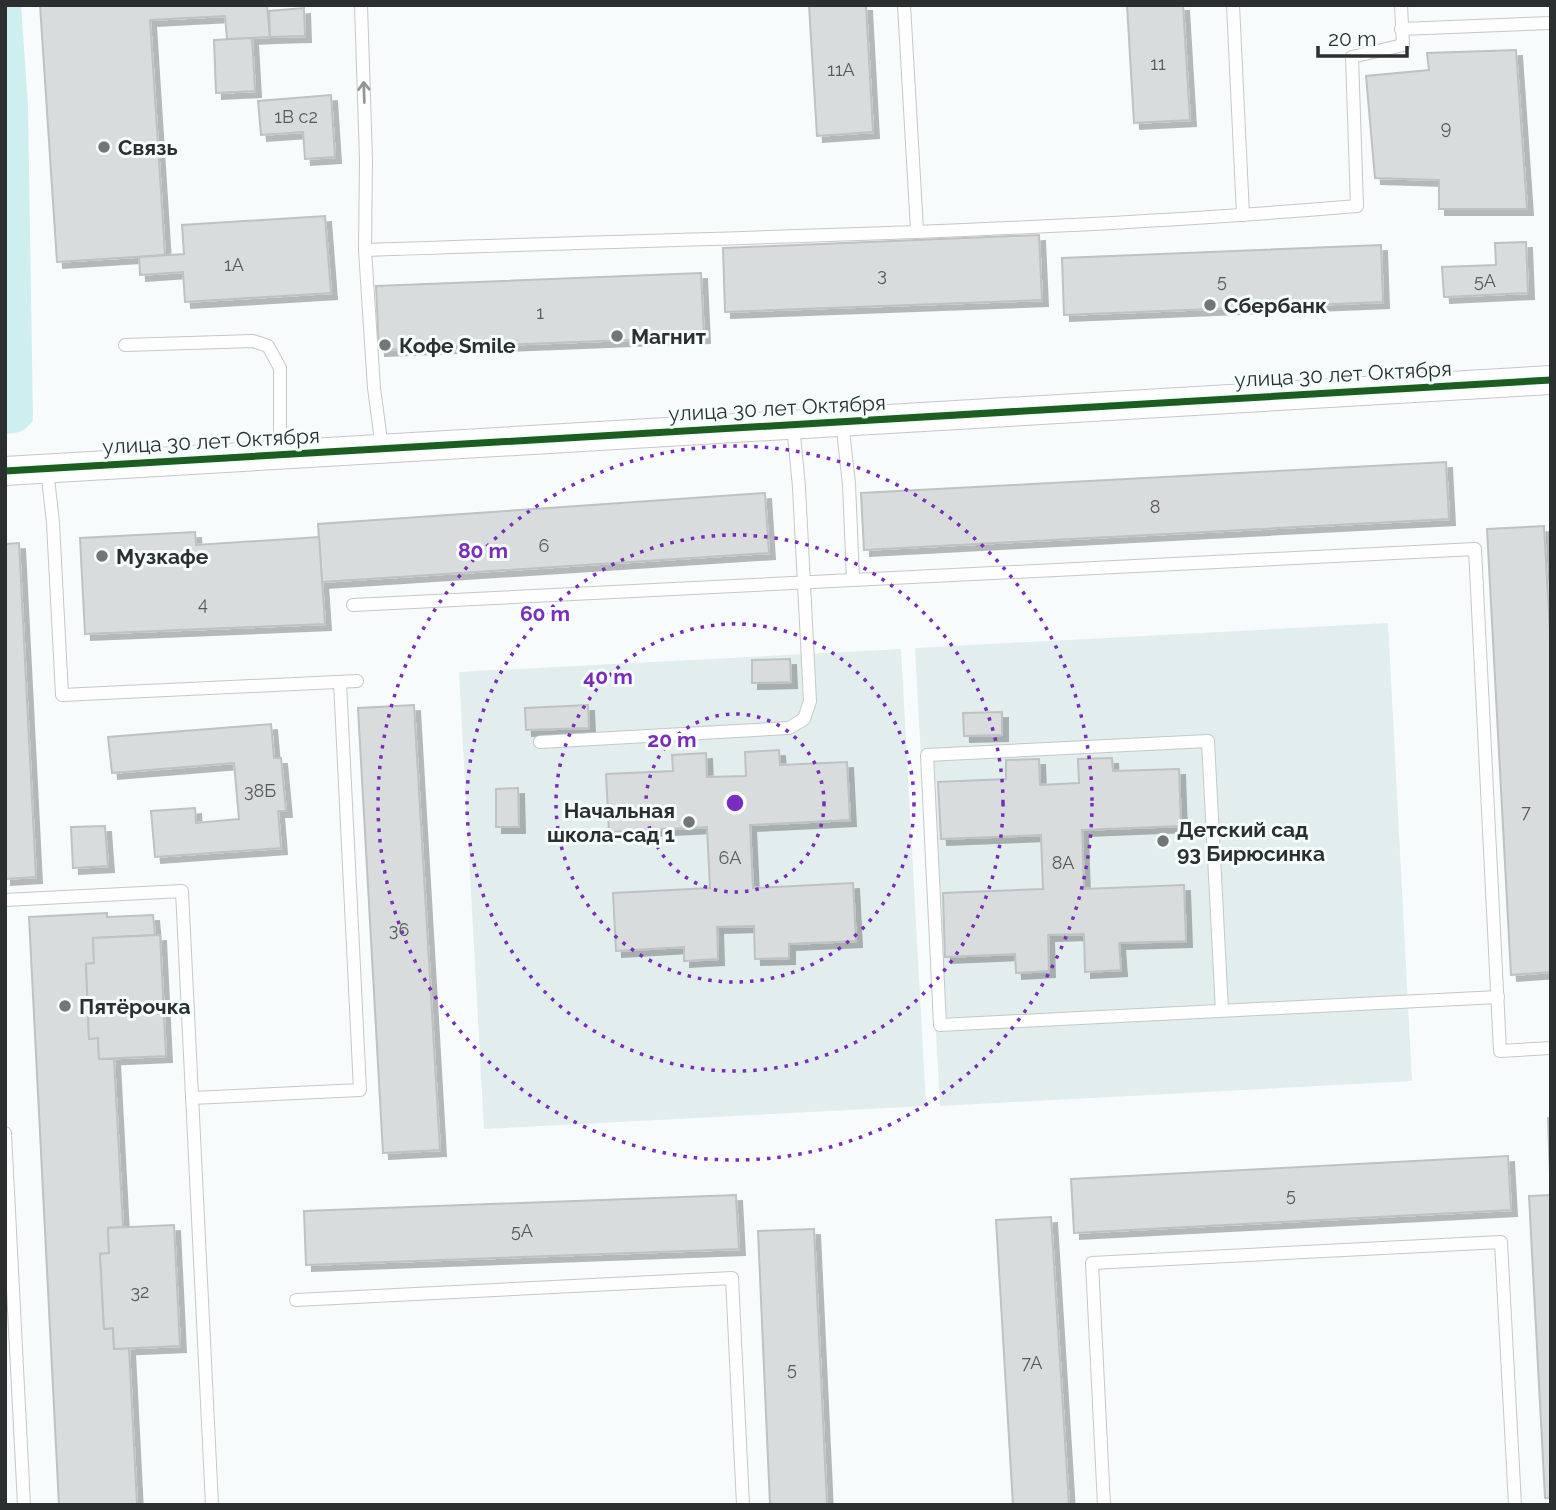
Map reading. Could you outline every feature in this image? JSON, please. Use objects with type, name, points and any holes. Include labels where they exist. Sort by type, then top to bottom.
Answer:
[{"type":"street","name":"улица 30 лет Октября","points":[[5,471],[1551,380]]},
{"type":"lane","points":[[360,5],[366,160],[365,250],[374,388],[382,449]]},
{"type":"lane","points":[[904,5],[917,230]]},
{"type":"lane","points":[[1233,5],[1243,215]]},
{"type":"lane","points":[[365,250],[917,230],[1243,215],[1357,206],[1352,57],[1403,45],[1401,5]]},
{"type":"lane","points":[[1401,29],[1551,23]]},
{"type":"lane","points":[[125,345],[253,341],[268,346],[280,368],[280,455]]},
{"type":"lane","points":[[842,422],[849,484],[853,580]]},
{"type":"lane","points":[[540,742],[789,727],[804,719],[810,701],[793,425]]},
{"type":"lane","points":[[47,468],[53,523],[62,695],[356,681]]},
{"type":"lane","points":[[352,605],[1475,549],[1500,1051],[1551,1048]]},
{"type":"lane","points":[[192,1098],[360,1090],[340,682]]},
{"type":"lane","points":[[1222,1011],[1208,741],[927,755],[940,1025],[1222,1011],[1498,997]]},
{"type":"lane","points":[[5,900],[182,891],[212,1505]]},
{"type":"lane","points":[[5,1133],[24,1505]]},
{"type":"lane","points":[[1104,1505],[1092,1263],[1501,1242],[1514,1505]]},
{"type":"lane","points":[[296,1300],[732,1278],[743,1505]]},
{"type":"shaded area","points":[[5,5],[21,5],[28,106],[33,420],[21,431],[5,434]]},
{"type":"shaded area","name":"Детский сад 93 Бирюсинка","points":[[1388,623],[1412,1081],[940,1106],[915,648]]},
{"type":"shaded area","name":"Начальная школа-сад 1","points":[[901,649],[926,1106],[484,1129],[459,672]]},
{"type":"building","name":"Связь","points":[[40,5],[267,5],[270,37],[227,39],[225,16],[150,20],[165,255],[57,262]]},
{"type":"building","points":[[809,5],[866,5],[873,132],[817,136]]},
{"type":"building","points":[[1127,5],[1183,5],[1190,120],[1134,123]]},
{"type":"building","points":[[304,8],[305,36],[270,37],[269,11]]},
{"type":"building","points":[[252,38],[255,91],[216,93],[214,40]]},
{"type":"building","points":[[1516,50],[1527,209],[1439,209],[1439,180],[1375,178],[1366,76],[1429,70],[1427,53]]},
{"type":"building","points":[[331,95],[335,157],[305,159],[303,132],[261,135],[258,101]]},
{"type":"building","points":[[325,216],[331,293],[185,302],[183,272],[140,275],[139,257],[184,254],[182,225]]},
{"type":"building","points":[[1039,235],[1042,300],[725,312],[723,248]]},
{"type":"building","points":[[1526,242],[1528,293],[1444,297],[1442,267],[1496,265],[1495,243]]},
{"type":"building","points":[[1381,245],[1383,302],[1064,315],[1062,258]]},
{"type":"building","points":[[701,273],[704,337],[379,350],[376,286]]},
{"type":"building","points":[[1446,462],[1449,519],[864,550],[861,493]]},
{"type":"building","points":[[765,493],[769,553],[322,582],[318,524]]},
{"type":"building","points":[[1544,526],[1551,651],[1551,972],[1511,975],[1487,529]]},
{"type":"building","points":[[195,532],[196,545],[319,537],[325,624],[85,634],[80,538]]},
{"type":"building","points":[[19,543],[36,877],[5,879],[5,544]]},
{"type":"building","points":[[790,659],[791,682],[752,683],[752,660]]},
{"type":"building","points":[[414,705],[440,1150],[383,1153],[358,708]]},
{"type":"building","points":[[588,705],[589,728],[526,730],[525,708]]},
{"type":"building","points":[[1002,712],[1002,735],[964,736],[963,713]]},
{"type":"building","points":[[271,724],[274,758],[281,758],[286,811],[278,811],[281,848],[155,857],[151,811],[195,808],[196,823],[239,819],[234,763],[112,773],[108,737]]},
{"type":"building","points":[[779,750],[780,765],[847,762],[850,820],[750,825],[753,888],[853,883],[856,941],[789,944],[789,958],[755,959],[754,926],[717,927],[718,959],[684,961],[684,947],[616,951],[613,893],[710,888],[707,827],[609,832],[606,774],[673,771],[672,755],[706,753],[707,777],[746,776],[745,752]]},
{"type":"building","points":[[1112,758],[1113,771],[1179,769],[1181,826],[1082,830],[1084,889],[1184,885],[1186,941],[1119,943],[1121,970],[1085,972],[1084,934],[1048,935],[1049,971],[1016,973],[1015,954],[945,957],[943,893],[1043,889],[1041,835],[941,839],[938,782],[1006,779],[1006,760],[1039,759],[1040,785],[1079,783],[1078,759]]},
{"type":"building","points":[[518,788],[519,827],[496,827],[496,789]]},
{"type":"building","points":[[105,826],[108,866],[73,868],[71,827]]},
{"type":"building","points":[[107,913],[107,917],[153,915],[155,935],[93,938],[94,963],[86,964],[89,1039],[98,1038],[99,1059],[114,1059],[123,1227],[108,1228],[109,1253],[100,1254],[104,1329],[113,1328],[114,1349],[129,1348],[137,1505],[59,1505],[29,917]]},
{"type":"building","points":[[160,935],[166,1056],[99,1059],[98,1038],[89,1039],[86,964],[94,963],[93,938]]},
{"type":"building","points":[[1548,1118],[1551,1118],[1551,1174],[1550,1174]]},
{"type":"building","points":[[1508,1156],[1511,1210],[1074,1233],[1071,1179]]},
{"type":"building","points":[[736,1195],[739,1249],[306,1265],[304,1211]]},
{"type":"building","points":[[1551,1195],[1551,1498],[1545,1498],[1529,1196]]},
{"type":"building","points":[[1051,1217],[1069,1505],[1013,1505],[996,1220]]},
{"type":"building","points":[[174,1225],[180,1346],[114,1349],[113,1328],[104,1329],[100,1254],[109,1253],[108,1228]]},
{"type":"building","points":[[814,1229],[827,1505],[770,1505],[758,1231]]},
{"type":"cycle path","points":[[5,471],[1551,380]]},
{"type":"place","name":"Связь","points":[[104,147]]},
{"type":"place","name":"Сбербанк","points":[[1210,305]]},
{"type":"place","name":"Магнит","points":[[617,336]]},
{"type":"place","name":"Кофе Smile","points":[[385,345]]},
{"type":"place","name":"Музкафе","points":[[102,556]]},
{"type":"place","name":"Начальная школа-сад 1","points":[[689,822]]},
{"type":"place","name":"Детский сад 93 Бирюсинка","points":[[1163,841]]},
{"type":"place","name":"Пятёрочка","points":[[65,1006]]}]
